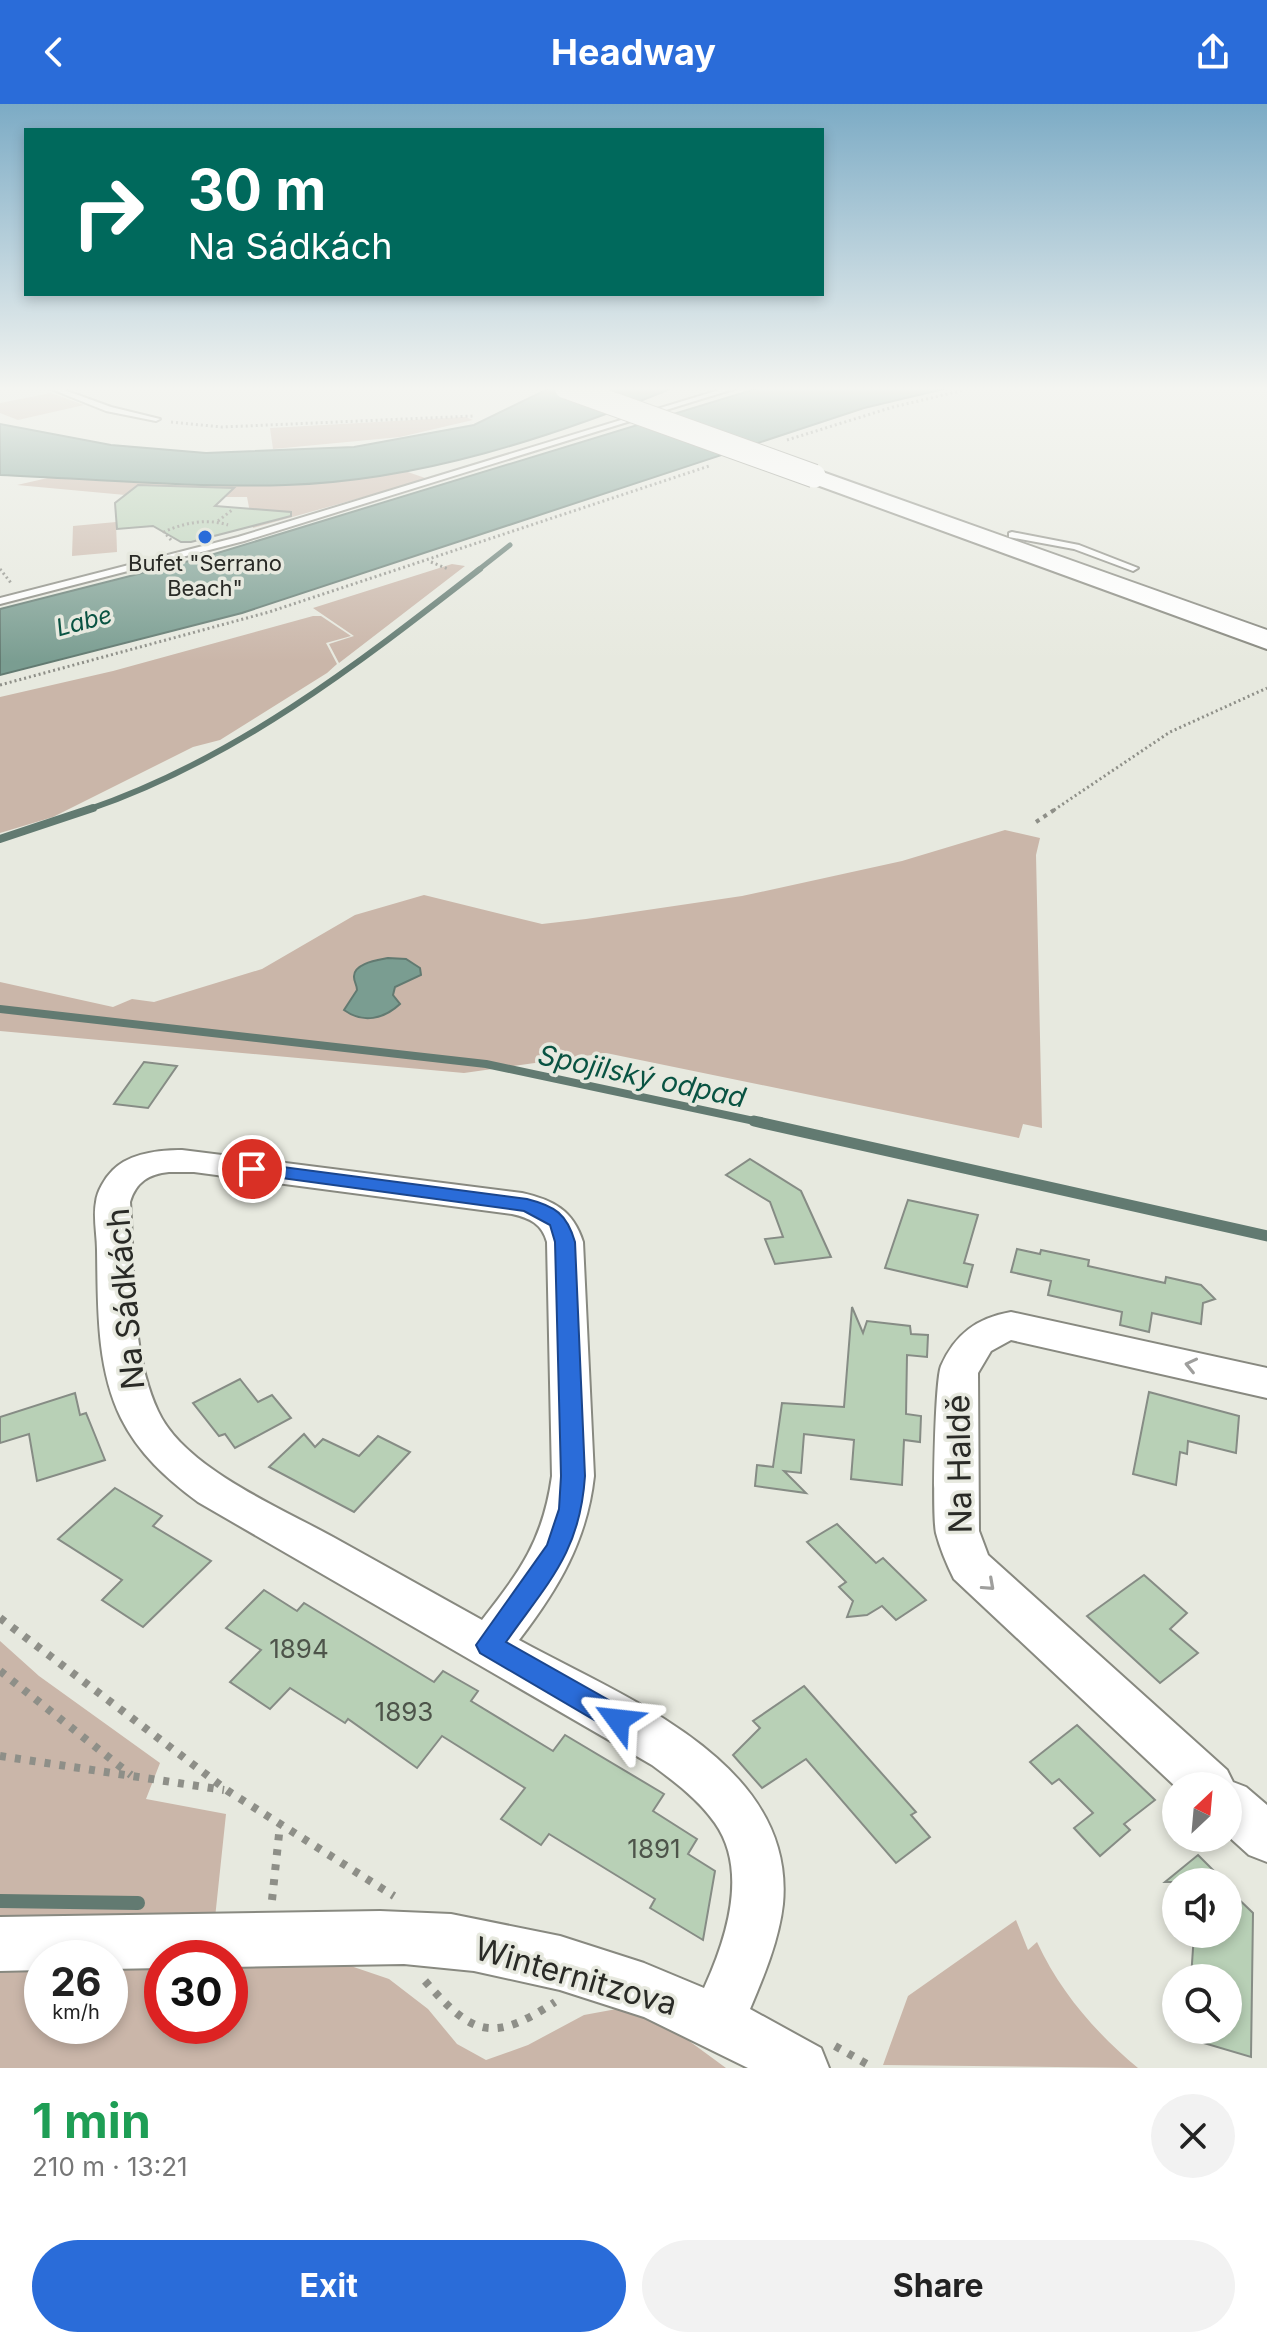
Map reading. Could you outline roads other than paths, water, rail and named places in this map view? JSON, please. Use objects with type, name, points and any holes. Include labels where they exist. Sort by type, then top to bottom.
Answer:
[{"type":"main road","points":[[837,479],[1267,640]]},
{"type":"main road","points":[[839,479],[1012,535],[1267,627]]},
{"type":"street","name":"Na Sádkách","points":[[489,1645],[558,1549],[571,1509],[573,1476],[565,1242],[560,1223],[542,1210],[512,1203],[194,1161],[161,1161],[127,1176],[119,1184],[113,1202],[124,1359],[132,1399],[156,1440],[173,1460],[213,1490],[489,1645],[687,1761],[717,1785],[736,1808],[749,1834],[757,1863],[756,1917],[740,1975],[718,2020]]},
{"type":"street","name":"Na Haldě","points":[[1195,1772],[970,1566],[957,1531],[958,1373],[978,1341],[992,1330],[1011,1326],[1267,1383]]},
{"type":"street","points":[[1242,1816],[1267,1838]]},
{"type":"street","name":"Winternitzova","points":[[0,1944],[267,1940],[398,1921],[595,1974],[718,2020],[801,2068]]},
{"type":"lane","points":[[0,601],[241,539],[438,479]]},
{"type":"lane","points":[[1012,535],[1076,547],[1133,568]]},
{"type":"water","points":[[65,479],[360,479],[286,485]]},
{"type":"water","name":"Labe","points":[[461,479],[650,479],[242,613],[0,675],[0,609],[201,558]]},
{"type":"water","points":[[388,958],[406,959],[420,968],[421,975],[395,987],[393,995],[400,1004],[373,1018],[359,1017],[344,1010],[357,990],[354,977],[358,968]]},
{"type":"waterway","points":[[477,571],[510,545]]},
{"type":"waterway","points":[[87,810],[194,765],[244,737],[341,674],[480,569]]},
{"type":"waterway","points":[[87,810],[93,808]]},
{"type":"waterway","points":[[0,839],[87,810]]},
{"type":"waterway","name":"Spojilský odpad","points":[[0,1009],[486,1064],[764,1123]]},
{"type":"waterway","name":"Spojilský odpad","points":[[754,1121],[1267,1236]]},
{"type":"waterway","points":[[0,1901],[138,1903]]},
{"type":"place","name":"Bufet \"Serrano Beach\"","points":[[205,537]]}]
